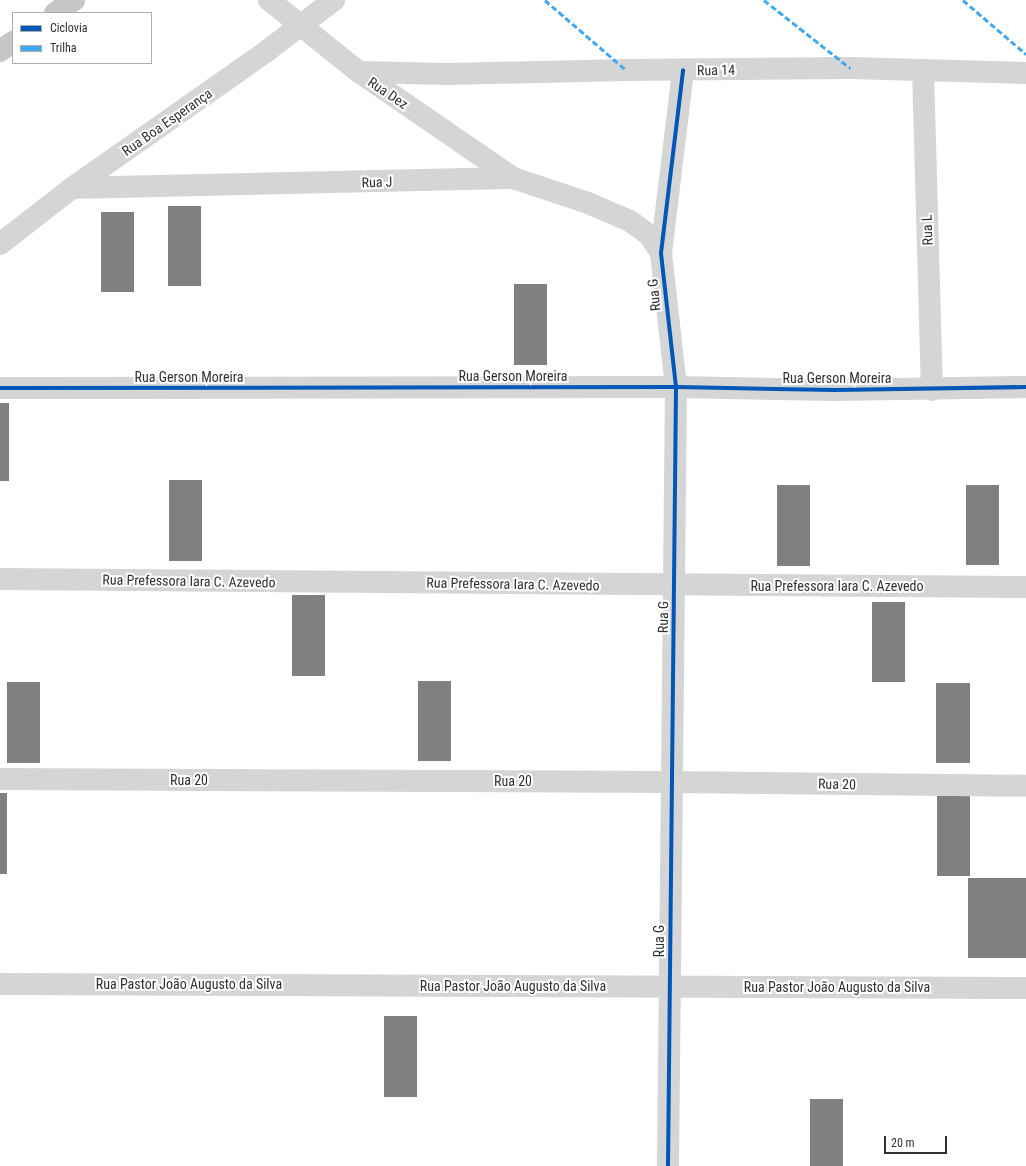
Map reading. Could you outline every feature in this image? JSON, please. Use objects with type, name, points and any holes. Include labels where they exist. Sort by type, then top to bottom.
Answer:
[{"type":"highway","points":[[56,12],[74,0]]},
{"type":"highway","points":[[0,51],[12,43]]},
{"type":"street","name":"Rua Dez","points":[[269,0],[359,72],[514,178]]},
{"type":"street","name":"Rua Boa Esperança","points":[[0,244],[72,188],[302,25],[334,0]]},
{"type":"street","name":"Rua 14","points":[[359,72],[448,74],[850,68],[1026,73]]},
{"type":"street","name":"Rua G","points":[[668,1166],[676,387],[661,253],[683,70]]},
{"type":"street","name":"Rua L","points":[[923,70],[932,390]]},
{"type":"street","name":"Rua J","points":[[72,188],[514,178],[588,203],[630,221],[649,235],[661,253]]},
{"type":"street","name":"Rua Gerson Moreira","points":[[0,388],[676,387],[932,390],[1026,387]]},
{"type":"street","name":"Rua Prefessora Iara C. Azevedo","points":[[0,579],[1026,587]]},
{"type":"street","name":"Rua 20","points":[[0,779],[671,782],[1026,786]]},
{"type":"street","name":"Rua Pastor João Augusto da Silva","points":[[0,984],[1026,988]]},
{"type":"building","points":[[168,206],[201,206],[201,286],[168,286]]},
{"type":"building","points":[[101,212],[134,212],[134,292],[101,292]]},
{"type":"building","points":[[514,284],[547,284],[547,365],[514,365]]},
{"type":"building","points":[[0,403],[9,403],[9,481],[0,481]]},
{"type":"building","points":[[169,480],[202,480],[202,561],[169,561]]},
{"type":"building","points":[[777,485],[810,485],[810,566],[777,566]]},
{"type":"building","points":[[966,485],[999,485],[999,565],[966,565]]},
{"type":"building","points":[[292,595],[325,595],[325,676],[292,676]]},
{"type":"building","points":[[872,602],[905,602],[905,682],[872,682]]},
{"type":"building","points":[[418,681],[451,681],[451,761],[418,761]]},
{"type":"building","points":[[7,682],[40,682],[40,763],[7,763]]},
{"type":"building","points":[[936,683],[970,683],[970,763],[936,763]]},
{"type":"building","points":[[0,793],[7,793],[7,874],[0,874]]},
{"type":"building","points":[[937,796],[970,796],[970,876],[937,876]]},
{"type":"building","points":[[968,878],[1026,878],[1026,958],[968,958]]},
{"type":"building","points":[[384,1016],[417,1016],[417,1097],[384,1097]]},
{"type":"building","points":[[810,1099],[843,1099],[843,1166],[810,1166]]},
{"type":"marked path","points":[[545,0],[626,70]]},
{"type":"marked path","points":[[764,0],[850,68]]},
{"type":"marked path","points":[[963,0],[1026,54]]},
{"type":"cycle path","points":[[668,1166],[676,387],[661,253],[683,70]]},
{"type":"cycle path","points":[[0,388],[676,387],[835,390],[1026,387]]}]
